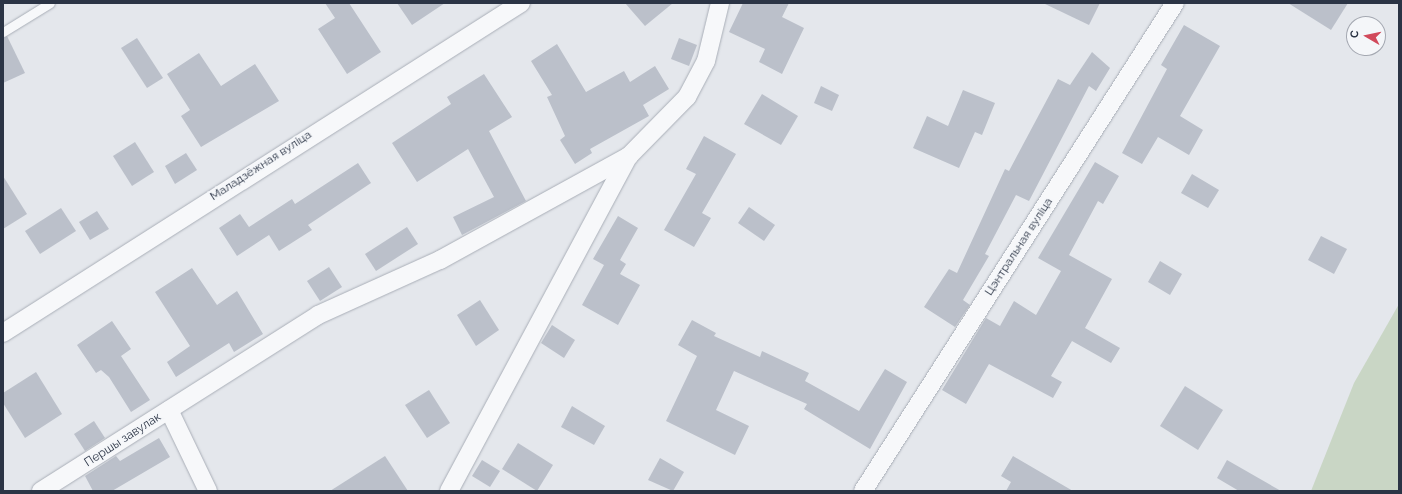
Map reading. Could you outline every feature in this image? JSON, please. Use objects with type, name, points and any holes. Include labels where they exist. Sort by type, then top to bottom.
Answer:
[{"type":"street","name":"Маладзёжная вуліца","points":[[3,333],[521,3]]},
{"type":"street","points":[[449,491],[629,156],[687,97],[706,61],[720,3]]},
{"type":"street","name":"Цэнтральная вуліца","points":[[863,491],[1175,3]]},
{"type":"street","points":[[169,410],[318,315],[440,260],[629,156]]},
{"type":"street","name":"Першы завулак","points":[[41,491],[169,410],[208,491]]},
{"type":"lane","points":[[3,32],[50,3]]},
{"type":"green space","points":[[1399,304],[1399,491],[1311,491],[1354,383]]},
{"type":"building","points":[[325,3],[349,3],[381,52],[347,74],[318,29],[335,18]]},
{"type":"building","points":[[397,3],[445,3],[412,25]]},
{"type":"building","points":[[625,3],[673,3],[645,26]]},
{"type":"building","points":[[743,3],[789,3],[782,17],[804,28],[782,74],[759,62],[765,49],[729,32]]},
{"type":"building","points":[[1043,3],[1100,3],[1089,25]]},
{"type":"building","points":[[1288,3],[1348,3],[1331,30]]},
{"type":"building","points":[[1184,25],[1220,46],[1180,116],[1203,130],[1189,155],[1158,137],[1142,164],[1122,153],[1167,69],[1161,65]]},
{"type":"building","points":[[7,36],[25,73],[3,83],[3,38]]},
{"type":"building","points":[[137,38],[163,78],[147,88],[121,48]]},
{"type":"building","points":[[679,38],[697,45],[689,66],[671,59]]},
{"type":"building","points":[[557,44],[586,92],[624,71],[630,82],[655,66],[669,89],[643,105],[649,116],[590,149],[592,153],[575,164],[560,140],[565,136],[547,97],[552,95],[531,61]]},
{"type":"building","points":[[1092,52],[1110,68],[1096,91],[1089,86],[1029,201],[1016,195],[985,254],[989,256],[963,300],[970,305],[955,327],[924,307],[949,269],[957,273],[1005,169],[1009,171],[1058,79],[1070,85]]},
{"type":"building","points":[[199,53],[221,86],[255,64],[279,101],[201,147],[181,116],[190,110],[167,74]]},
{"type":"building","points":[[484,74],[512,117],[489,131],[526,201],[462,235],[453,217],[494,197],[468,149],[417,182],[392,143],[451,104],[447,97]]},
{"type":"building","points":[[821,86],[839,95],[832,111],[814,103]]},
{"type":"building","points":[[963,90],[995,103],[982,135],[975,132],[959,168],[913,148],[927,116],[948,126]]},
{"type":"building","points":[[762,94],[798,116],[781,145],[744,124]]},
{"type":"building","points":[[704,136],[736,154],[702,213],[711,218],[694,247],[664,230],[696,174],[686,169]]},
{"type":"building","points":[[135,142],[154,172],[132,186],[113,156]]},
{"type":"building","points":[[186,153],[197,170],[175,184],[165,166]]},
{"type":"building","points":[[1095,162],[1119,176],[1103,204],[1098,201],[1069,255],[1112,279],[1085,328],[1120,348],[1111,363],[1072,341],[1051,376],[1062,382],[1053,398],[989,364],[966,404],[942,390],[986,318],[1000,326],[1014,301],[1036,315],[1061,271],[1038,258]]},
{"type":"building","points":[[358,163],[371,183],[308,225],[312,230],[279,251],[269,235],[237,256],[219,228],[240,214],[249,227],[292,199],[295,204]]},
{"type":"building","points":[[1192,174],[1219,190],[1208,208],[1181,193]]},
{"type":"building","points":[[3,176],[27,214],[3,229]]},
{"type":"building","points":[[749,207],[775,225],[764,241],[738,223]]},
{"type":"building","points":[[61,208],[76,231],[40,254],[25,231]]},
{"type":"building","points":[[97,211],[109,229],[90,240],[79,222]]},
{"type":"building","points":[[618,216],[638,228],[620,260],[626,264],[620,274],[640,285],[618,325],[582,305],[604,265],[593,259]]},
{"type":"building","points":[[407,227],[418,244],[376,271],[365,254]]},
{"type":"building","points":[[1321,236],[1347,249],[1334,274],[1308,260]]},
{"type":"building","points":[[1160,261],[1182,274],[1170,295],[1148,282]]},
{"type":"building","points":[[329,267],[342,287],[320,301],[307,281]]},
{"type":"building","points":[[192,268],[217,305],[237,291],[263,334],[234,352],[229,343],[176,377],[167,362],[190,346],[155,292]]},
{"type":"building","points":[[480,300],[499,330],[476,346],[457,315]]},
{"type":"building","points":[[692,320],[716,333],[714,336],[760,357],[762,351],[809,373],[805,381],[859,411],[885,369],[907,382],[870,449],[804,409],[807,404],[734,371],[716,410],[749,426],[735,455],[666,421],[697,356],[678,345]]},
{"type":"building","points":[[112,321],[131,349],[121,356],[150,400],[131,412],[109,377],[101,370],[96,373],[77,345]]},
{"type":"building","points":[[552,325],[575,340],[564,358],[541,343]]},
{"type":"building","points":[[36,372],[62,414],[25,438],[3,403],[3,393]]},
{"type":"building","points":[[1185,386],[1223,410],[1198,450],[1160,426]]},
{"type":"building","points":[[429,390],[450,423],[427,438],[405,405]]},
{"type":"building","points":[[572,406],[605,426],[594,445],[561,427]]},
{"type":"building","points":[[94,421],[105,438],[85,451],[74,434]]},
{"type":"building","points":[[159,438],[170,457],[112,491],[93,491],[85,476],[116,456],[120,461]]},
{"type":"building","points":[[518,443],[553,465],[537,491],[502,469]]},
{"type":"building","points":[[385,456],[408,491],[330,491]]},
{"type":"building","points":[[1013,456],[1073,491],[1006,491],[1011,482],[1001,476]]},
{"type":"building","points":[[660,458],[684,472],[673,491],[648,480]]},
{"type":"building","points":[[482,460],[500,471],[490,487],[472,476]]},
{"type":"building","points":[[1227,460],[1281,491],[1239,491],[1217,478]]}]
